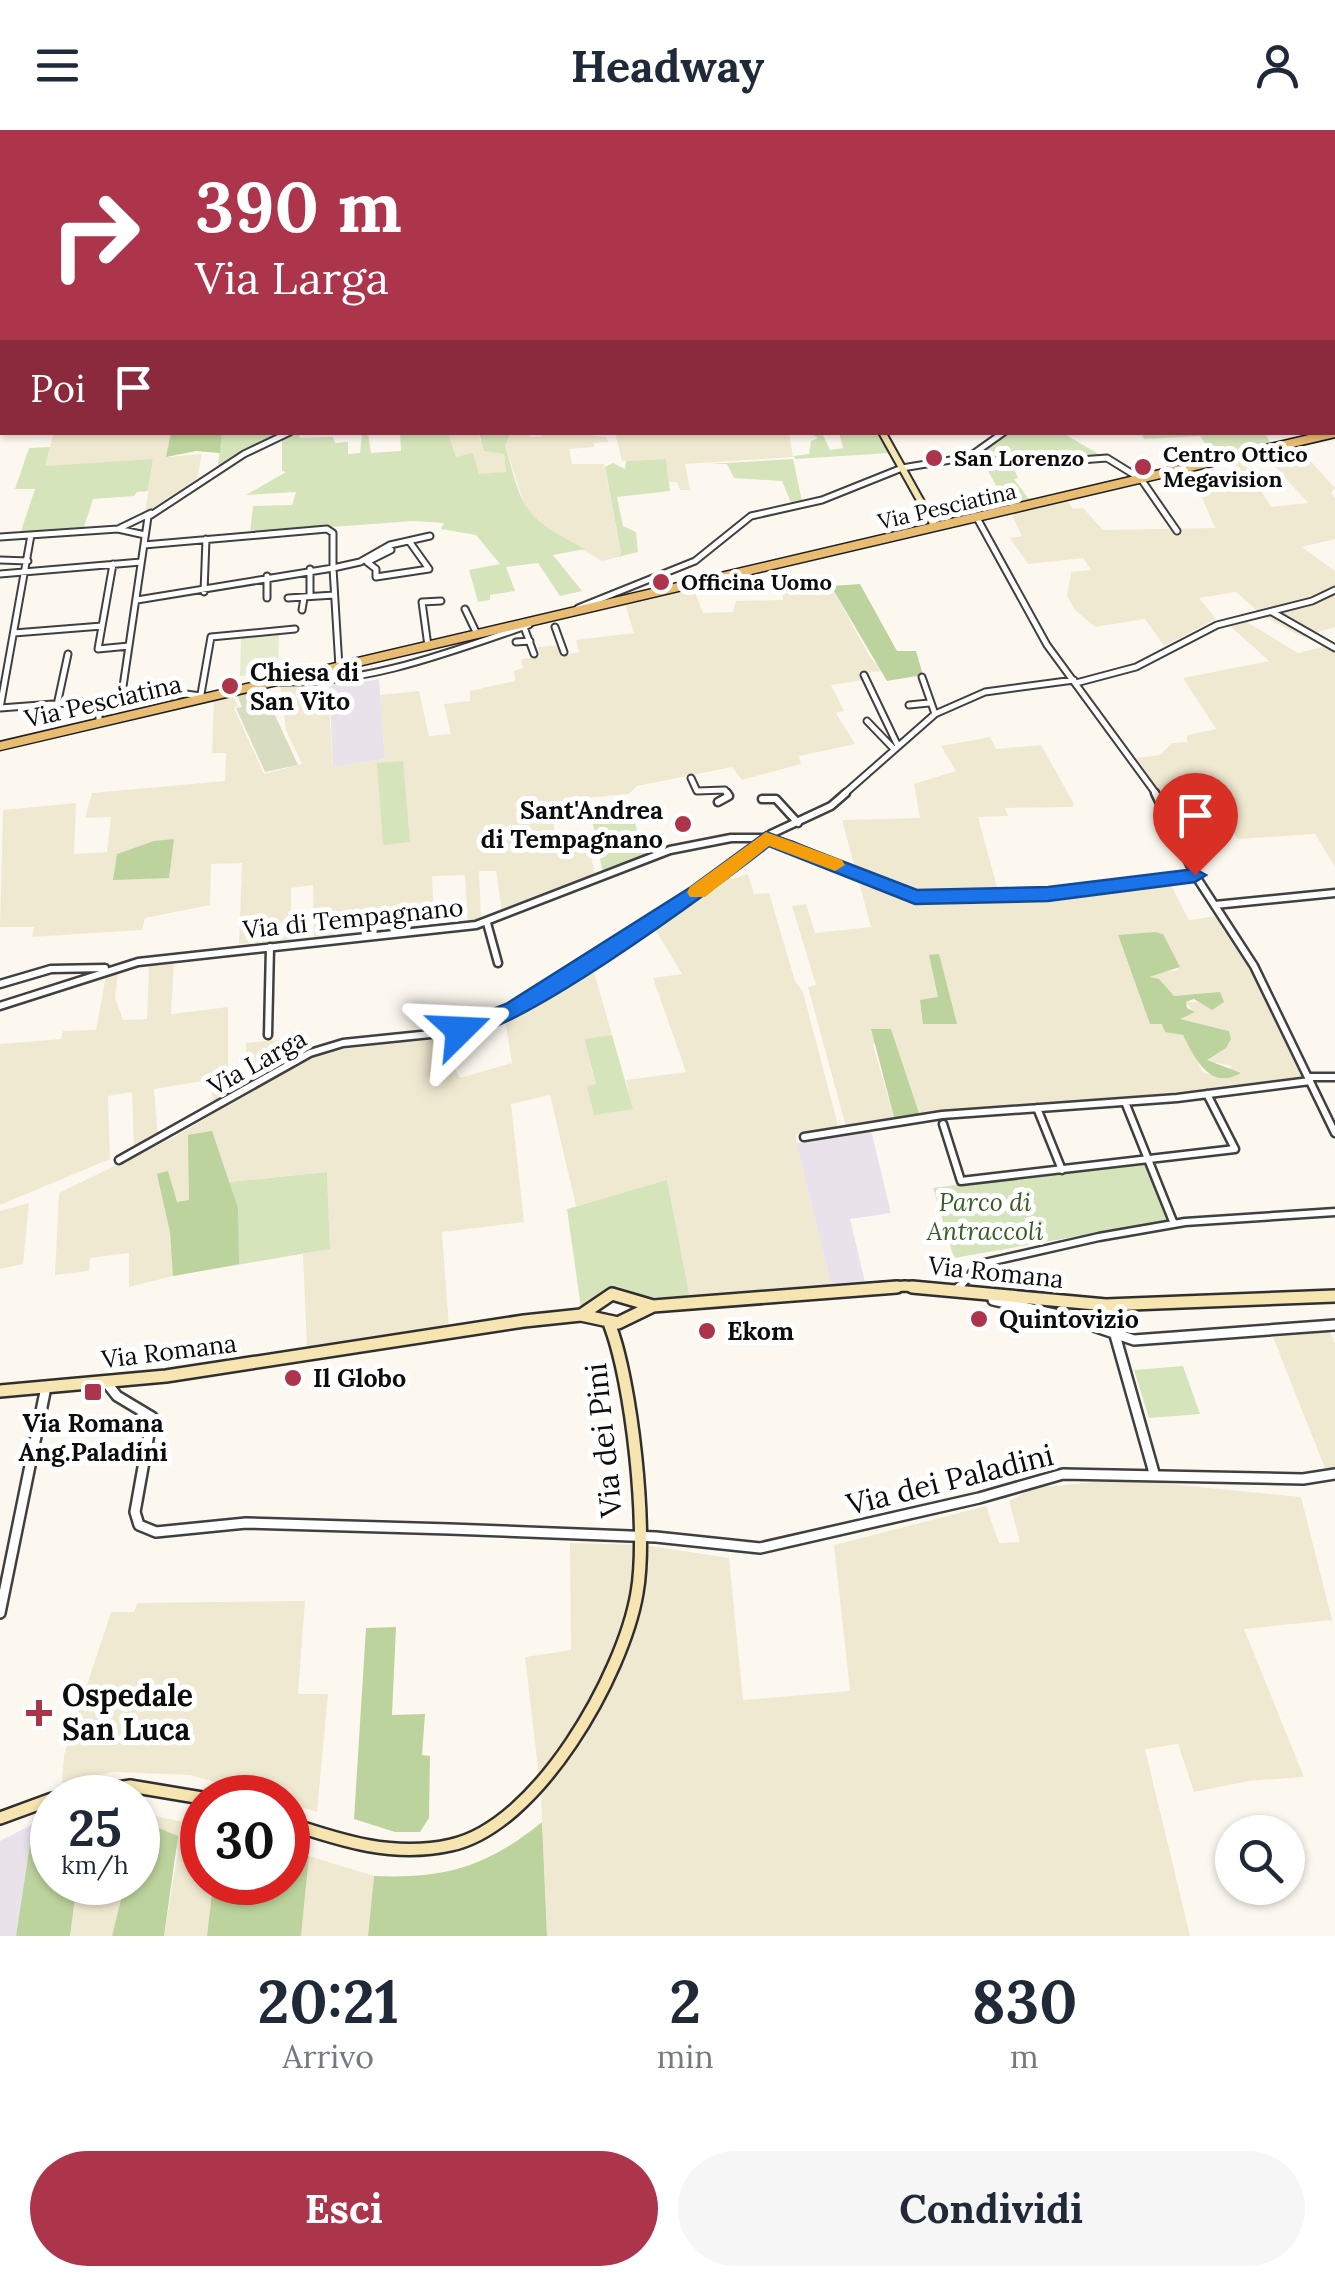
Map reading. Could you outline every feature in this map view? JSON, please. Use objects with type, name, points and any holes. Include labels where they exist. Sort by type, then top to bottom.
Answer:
[{"type":"main road","points":[[884,435],[935,527]]},
{"type":"main road","name":"Via Pesciatina","points":[[0,746],[566,613],[622,595],[976,518],[1327,435]]},
{"type":"main road","name":"Via Romana","points":[[653,1306],[866,1288],[957,1290],[1115,1305],[1335,1296]]},
{"type":"main road","points":[[580,1314],[612,1294],[653,1306]]},
{"type":"main road","points":[[599,1303],[618,1338],[630,1317],[631,1298]]},
{"type":"main road","points":[[580,1314],[606,1321],[630,1317]]},
{"type":"main road","name":"Via Romana","points":[[0,1391],[176,1375],[436,1332],[580,1314]]},
{"type":"main road","name":"Via dei Pini","points":[[310,1830],[364,1846],[418,1850],[476,1837],[518,1812],[563,1759],[624,1638],[639,1582],[639,1537],[618,1338]]},
{"type":"street","points":[[118,529],[244,454],[284,435]]},
{"type":"street","points":[[969,458],[1000,435]]},
{"type":"street","points":[[622,595],[695,561],[752,516],[822,500],[902,468],[969,458],[1027,464],[1107,458],[1141,479],[1178,532]]},
{"type":"street","points":[[121,700],[145,534],[152,512]]},
{"type":"street","points":[[976,518],[985,527],[1038,632],[1160,799],[1195,875],[1254,966],[1335,1133]]},
{"type":"street","points":[[0,537],[118,529],[145,534]]},
{"type":"street","points":[[144,545],[328,529],[332,533],[338,667]]},
{"type":"street","points":[[31,535],[0,708],[205,696],[210,636],[295,629]]},
{"type":"street","points":[[137,600],[333,568],[360,562],[386,547],[430,536]]},
{"type":"street","points":[[204,592],[206,539]]},
{"type":"street","points":[[386,547],[391,550],[368,562],[376,569],[376,576],[429,569],[408,541]]},
{"type":"street","points":[[1,566],[28,561]]},
{"type":"street","points":[[1,566],[26,571],[141,562]]},
{"type":"street","points":[[114,564],[98,648],[129,646]]},
{"type":"street","points":[[302,610],[310,569]]},
{"type":"street","points":[[267,576],[267,598]]},
{"type":"street","name":"Via di Tempagnano","points":[[0,1006],[138,962],[439,932],[487,923],[681,847],[730,838],[766,838],[832,805],[935,714],[985,692],[1075,681],[1136,667],[1217,625],[1312,601],[1335,590]]},
{"type":"street","points":[[288,598],[323,593]]},
{"type":"street","points":[[305,595],[334,594]]},
{"type":"street","points":[[428,646],[422,602],[441,601]]},
{"type":"street","points":[[465,609],[477,634]]},
{"type":"street","points":[[1271,612],[1335,648]]},
{"type":"street","name":"Via Pesciatina","points":[[274,682],[373,674],[566,613]]},
{"type":"street","points":[[14,633],[102,626]]},
{"type":"street","points":[[524,627],[534,654]]},
{"type":"street","points":[[555,627],[561,634],[564,652]]},
{"type":"street","points":[[516,642],[530,640]]},
{"type":"street","points":[[58,705],[68,654]]},
{"type":"street","points":[[864,675],[895,746]]},
{"type":"street","points":[[922,677],[935,714]]},
{"type":"street","points":[[99,702],[99,722]]},
{"type":"street","points":[[909,705],[929,703]]},
{"type":"street","points":[[867,722],[895,746]]},
{"type":"street","points":[[691,778],[697,791],[725,790],[729,796],[718,802]]},
{"type":"street","points":[[762,799],[776,800],[798,823]]},
{"type":"street","points":[[766,838],[915,897],[1048,894],[1195,875]]},
{"type":"street","name":"Via Larga","points":[[120,1160],[310,1053],[344,1043],[460,1030],[514,1009],[698,892],[766,838]]},
{"type":"street","points":[[1215,905],[1335,894]]},
{"type":"street","points":[[487,923],[498,963]]},
{"type":"street","points":[[268,1035],[270,946]]},
{"type":"street","points":[[0,984],[20,975],[84,967],[109,970]]},
{"type":"street","points":[[804,1137],[942,1115],[1126,1102],[1335,1077]]},
{"type":"street","points":[[943,1124],[960,1181],[1235,1149],[1207,1094]]},
{"type":"street","points":[[1126,1102],[1174,1224]]},
{"type":"street","points":[[1037,1108],[1062,1170]]},
{"type":"street","points":[[957,1290],[975,1268],[996,1259],[1174,1224],[1335,1212]]},
{"type":"street","points":[[985,1294],[993,1300],[1057,1314],[1115,1335],[1153,1342],[1335,1325]]},
{"type":"street","points":[[1057,1314],[1059,1302]]},
{"type":"street","points":[[1059,1302],[1067,1317]]},
{"type":"street","points":[[630,1317],[653,1306]]},
{"type":"street","points":[[1115,1335],[1154,1473]]},
{"type":"street","name":"Via dei Paladini","points":[[105,1382],[117,1396],[152,1418],[135,1512],[137,1522],[148,1530],[246,1523],[622,1536],[760,1548],[980,1498],[1063,1474],[1303,1479],[1335,1474]]},
{"type":"street","points":[[0,1613],[46,1386]]},
{"type":"street","points":[[0,1818],[30,1807]]},
{"type":"shaded area","points":[[53,435],[171,435],[167,457],[202,454],[197,479],[145,513],[153,460],[44,466]]},
{"type":"shaded area","points":[[449,435],[479,435],[480,440],[504,454],[506,472],[479,475],[464,457],[456,458]]},
{"type":"shaded area","points":[[510,435],[606,437],[609,442],[569,449],[572,464],[604,464],[621,553],[618,557],[602,561],[542,527],[527,512],[505,445]]},
{"type":"shaded area","points":[[616,435],[789,435],[793,457],[685,464],[690,490],[680,490],[677,482],[669,482],[666,459],[622,461]]},
{"type":"shaded area","points":[[1296,445],[1335,488],[1331,493],[1335,498],[1335,539],[1302,547],[1335,571],[1335,627],[1303,637],[1263,616],[1236,592],[1199,598],[1216,619],[1164,646],[1145,619],[1095,627],[1075,610],[1067,596],[1071,572],[1091,570],[1083,558],[1028,564],[1010,538],[1022,536],[1011,513],[1066,499],[1073,509],[1083,508],[1103,530],[1215,528],[1190,470],[1208,466],[1213,468],[1221,487],[1235,486],[1229,472],[1236,471],[1231,461],[1242,458],[1271,507],[1308,503],[1264,454]]},
{"type":"shaded area","points":[[691,582],[703,613],[733,612],[736,601],[783,600],[782,590],[831,586],[870,657],[883,671],[861,673],[864,680],[831,685],[844,711],[836,713],[855,744],[799,756],[801,764],[742,780],[732,767],[637,786],[629,794],[586,798],[587,811],[553,815],[555,838],[587,835],[595,876],[502,912],[496,871],[479,871],[481,918],[468,923],[465,875],[432,876],[434,926],[314,937],[313,885],[291,888],[291,941],[239,944],[242,863],[211,864],[210,905],[145,918],[142,930],[32,937],[34,927],[0,927],[3,810],[76,803],[74,854],[107,852],[111,817],[85,818],[92,793],[225,781],[226,753],[212,753],[214,699],[233,695],[238,706],[234,708],[264,774],[302,764],[286,730],[280,686],[306,683],[305,706],[329,705],[333,767],[385,759],[380,695],[419,691],[429,736],[451,734],[444,704],[470,701],[470,691],[515,681],[514,671],[523,668],[521,659],[540,657],[538,647],[560,645],[564,655],[579,652],[576,640],[634,633],[623,598]]},
{"type":"shaded area","points":[[1245,621],[1298,653],[1335,644],[1335,867],[1315,834],[1238,839],[1210,792],[1162,798],[1136,758],[1160,755],[1172,743],[1187,742],[1187,735],[1216,729],[1183,678],[1269,661],[1230,626]]},
{"type":"shaded area","points":[[379,679],[385,759],[333,767],[329,682],[344,685]]},
{"type":"shaded area","points":[[990,737],[996,749],[1041,745],[1074,804],[1005,808],[1008,816],[978,817],[1001,902],[1045,900],[1169,881],[1189,920],[1217,916],[1240,947],[1303,1080],[920,1116],[891,1029],[873,1045],[895,1121],[846,1127],[808,987],[816,985],[792,906],[806,904],[815,933],[871,927],[842,820],[920,818],[914,784],[956,771],[941,746]],"holes":[[[1163,934],[1178,970],[1149,977],[1174,997],[1224,1001],[1185,1002],[1193,1011],[1179,1019],[1229,1031],[1215,1054],[1207,1057],[1207,1061],[1232,1066],[1221,1078],[1203,1072],[1183,1035],[1164,1024],[1150,1023],[1118,936]]]},
{"type":"shaded area","points":[[725,873],[732,879],[748,874],[754,894],[769,893],[795,981],[803,992],[839,1129],[796,1135],[831,1285],[690,1298],[667,1181],[576,1206],[550,1095],[511,1104],[524,1222],[442,1232],[449,1328],[307,1348],[303,1254],[330,1249],[327,1172],[228,1182],[188,1136],[189,1200],[177,1202],[168,1171],[158,1174],[170,1232],[173,1276],[129,1287],[129,1253],[90,1258],[89,1271],[55,1275],[59,1193],[176,1136],[297,1063],[325,1051],[438,1039],[460,1078],[512,1063],[505,1019],[586,964],[592,965],[612,1035],[584,1040],[596,1085],[588,1086],[594,1114],[632,1109],[626,1080],[686,1072],[653,978],[682,974],[652,924]]},
{"type":"shaded area","points":[[174,961],[171,1014],[228,1007],[228,1098],[214,1106],[210,1080],[154,1089],[158,1138],[134,1149],[132,1092],[108,1096],[110,1159],[0,1205],[0,1044],[61,1039],[63,1031],[96,1030],[106,976],[118,973],[115,998],[123,1020],[147,1019],[149,965]]},
{"type":"shaded area","points":[[298,1038],[297,1056],[267,1075],[267,1066],[255,1067],[254,1055],[246,1054],[246,1043]]},
{"type":"shaded area","points":[[871,1130],[891,1213],[850,1219],[865,1282],[831,1285],[796,1143]]},
{"type":"shaded area","points":[[29,1203],[23,1264],[0,1269],[0,1211]]},
{"type":"shaded area","points":[[1330,1332],[1335,1344],[1335,1470],[1326,1471],[1273,1337]]},
{"type":"shaded area","points":[[1149,1482],[1301,1497],[1332,1620],[1244,1629],[1304,1777],[1248,1781],[1194,1792],[1178,1744],[1145,1749],[1190,1936],[547,1936],[541,1794],[525,1657],[571,1650],[570,1543],[644,1545],[729,1558],[743,1700],[850,1691],[834,1545],[986,1506],[999,1543],[1020,1542],[1009,1501],[1034,1488]]},
{"type":"shaded area","points":[[305,1601],[298,1694],[328,1694],[317,1812],[310,1810],[310,1775],[63,1775],[64,1755],[111,1612],[134,1612],[137,1603]]},
{"type":"shaded area","points":[[160,1817],[180,1821],[180,1905],[211,1905],[207,1936],[164,1936],[178,1850],[160,1831]]},
{"type":"shaded area","points":[[30,1826],[16,1936],[0,1936],[0,1841]]},
{"type":"shaded area","points":[[310,1856],[374,1876],[368,1936],[301,1936],[304,1905],[310,1905]]},
{"type":"shaded area","points":[[74,1905],[120,1905],[112,1936],[70,1936]]},
{"type":"green space","points":[[171,435],[222,435],[220,453],[196,451],[166,457]]},
{"type":"green space","points":[[222,435],[281,435],[218,466]]},
{"type":"green space","points":[[362,435],[368,435],[371,453],[401,451],[400,435],[449,435],[456,457],[473,453],[479,474],[506,472],[504,454],[484,451],[480,435],[510,435],[505,445],[528,510],[585,549],[553,555],[582,591],[560,596],[538,563],[506,567],[515,591],[490,595],[490,600],[478,602],[469,570],[500,564],[476,535],[441,529],[444,523],[413,521],[250,533],[253,506],[292,505],[296,492],[246,495],[286,472],[282,471],[282,438],[333,437],[335,443],[348,442],[348,454],[360,453]]},
{"type":"green space","points":[[813,435],[823,435],[830,450],[843,448],[840,435],[879,435],[889,453],[796,459],[793,456],[809,454],[811,441],[818,438]]},
{"type":"green space","points":[[1004,435],[1066,435],[1102,456],[1021,461],[1022,464],[1012,465],[1018,478],[1014,479],[1028,498],[1043,499],[1008,507],[982,460],[972,456]]},
{"type":"green space","points":[[1142,435],[1265,435],[1273,446],[1207,461],[1200,452],[1210,451],[1200,436],[1144,439]]},
{"type":"green space","points":[[50,447],[45,466],[153,459],[148,491],[93,499],[83,530],[20,534],[35,489],[15,489],[29,448]]},
{"type":"green space","points":[[666,459],[670,491],[617,497],[623,526],[636,532],[638,552],[618,557],[621,553],[605,467],[613,463],[625,469],[626,461]]},
{"type":"green space","points":[[793,459],[802,501],[791,503],[782,481],[734,478],[727,464],[708,464]]},
{"type":"green space","points":[[860,584],[897,651],[916,651],[923,675],[887,681],[831,586]]},
{"type":"green space","points":[[279,634],[278,673],[240,676],[241,637]]},
{"type":"green space","points":[[259,690],[264,701],[268,700],[298,765],[265,772],[236,708],[242,707],[237,695]]},
{"type":"green space","points":[[403,761],[410,842],[383,845],[377,763]]},
{"type":"green space","points":[[630,806],[645,857],[603,873],[590,811]]},
{"type":"green space","points":[[174,839],[169,878],[113,880],[117,854],[154,841]]},
{"type":"green space","points":[[1163,934],[1180,967],[1149,977],[1159,979],[1174,996],[1220,992],[1224,1002],[1212,1010],[1194,999],[1186,1002],[1187,1008],[1195,1012],[1180,1019],[1229,1031],[1231,1039],[1226,1048],[1207,1060],[1241,1073],[1230,1078],[1212,1075],[1198,1062],[1183,1035],[1165,1032],[1162,1024],[1150,1024],[1118,935]]},
{"type":"green space","points":[[939,954],[957,1024],[923,1024],[920,1000],[938,997],[929,955]]},
{"type":"green space","points":[[871,1029],[891,1029],[920,1116],[895,1121]]},
{"type":"green space","points":[[612,1035],[633,1109],[594,1115],[587,1086],[596,1084],[584,1039]]},
{"type":"green space","points":[[212,1131],[229,1182],[327,1172],[330,1249],[173,1276],[170,1232],[157,1174],[168,1171],[177,1202],[189,1200],[188,1135]]},
{"type":"green space","points":[[212,1131],[238,1208],[239,1264],[173,1276],[170,1232],[157,1174],[168,1171],[177,1202],[189,1200],[188,1135]]},
{"type":"green space","name":"Parco di Antraccoli","points":[[1144,1160],[1170,1220],[954,1258],[933,1188]]},
{"type":"green space","points":[[667,1180],[690,1298],[645,1297],[616,1286],[581,1308],[567,1209]]},
{"type":"green space","points":[[1183,1366],[1200,1414],[1149,1418],[1134,1370]]},
{"type":"green space","points":[[396,1627],[392,1715],[425,1714],[422,1755],[430,1756],[429,1818],[420,1832],[395,1832],[354,1819],[366,1628]]},
{"type":"green space","points":[[542,1822],[547,1936],[368,1936],[374,1876],[422,1875],[464,1867],[502,1850]]},
{"type":"green space","points":[[160,1829],[178,1836],[164,1936],[112,1936],[120,1905],[160,1905]]},
{"type":"green space","points":[[30,1844],[30,1905],[74,1905],[70,1936],[16,1936]]},
{"type":"green space","points":[[211,1905],[304,1905],[301,1936],[207,1936]]},
{"type":"slow traffic","points":[[698,892],[766,838],[835,865]]},
{"type":"place","name":"San Lorenzo","points":[[934,458]]},
{"type":"place","name":"Centro Ottico Megavision","points":[[1143,467]]},
{"type":"place","name":"Officina Uomo","points":[[661,582]]},
{"type":"place","name":"Chiesa di San Vito","points":[[230,686]]},
{"type":"place","name":"Sant'Andrea di Tempagnano","points":[[683,824]]},
{"type":"place","name":"Quintovizio","points":[[979,1319]]},
{"type":"place","name":"Ekom","points":[[707,1331]]},
{"type":"place","name":"Il Globo","points":[[293,1378]]},
{"type":"place","name":"Via Romana Ang.Paladini","points":[[93,1392]]},
{"type":"place","name":"Ospedale San Luca","points":[[39,1713]]},
{"type":"route","points":[[460,1030],[514,1009],[698,892],[766,838],[915,897],[1048,894],[1195,875]]}]
